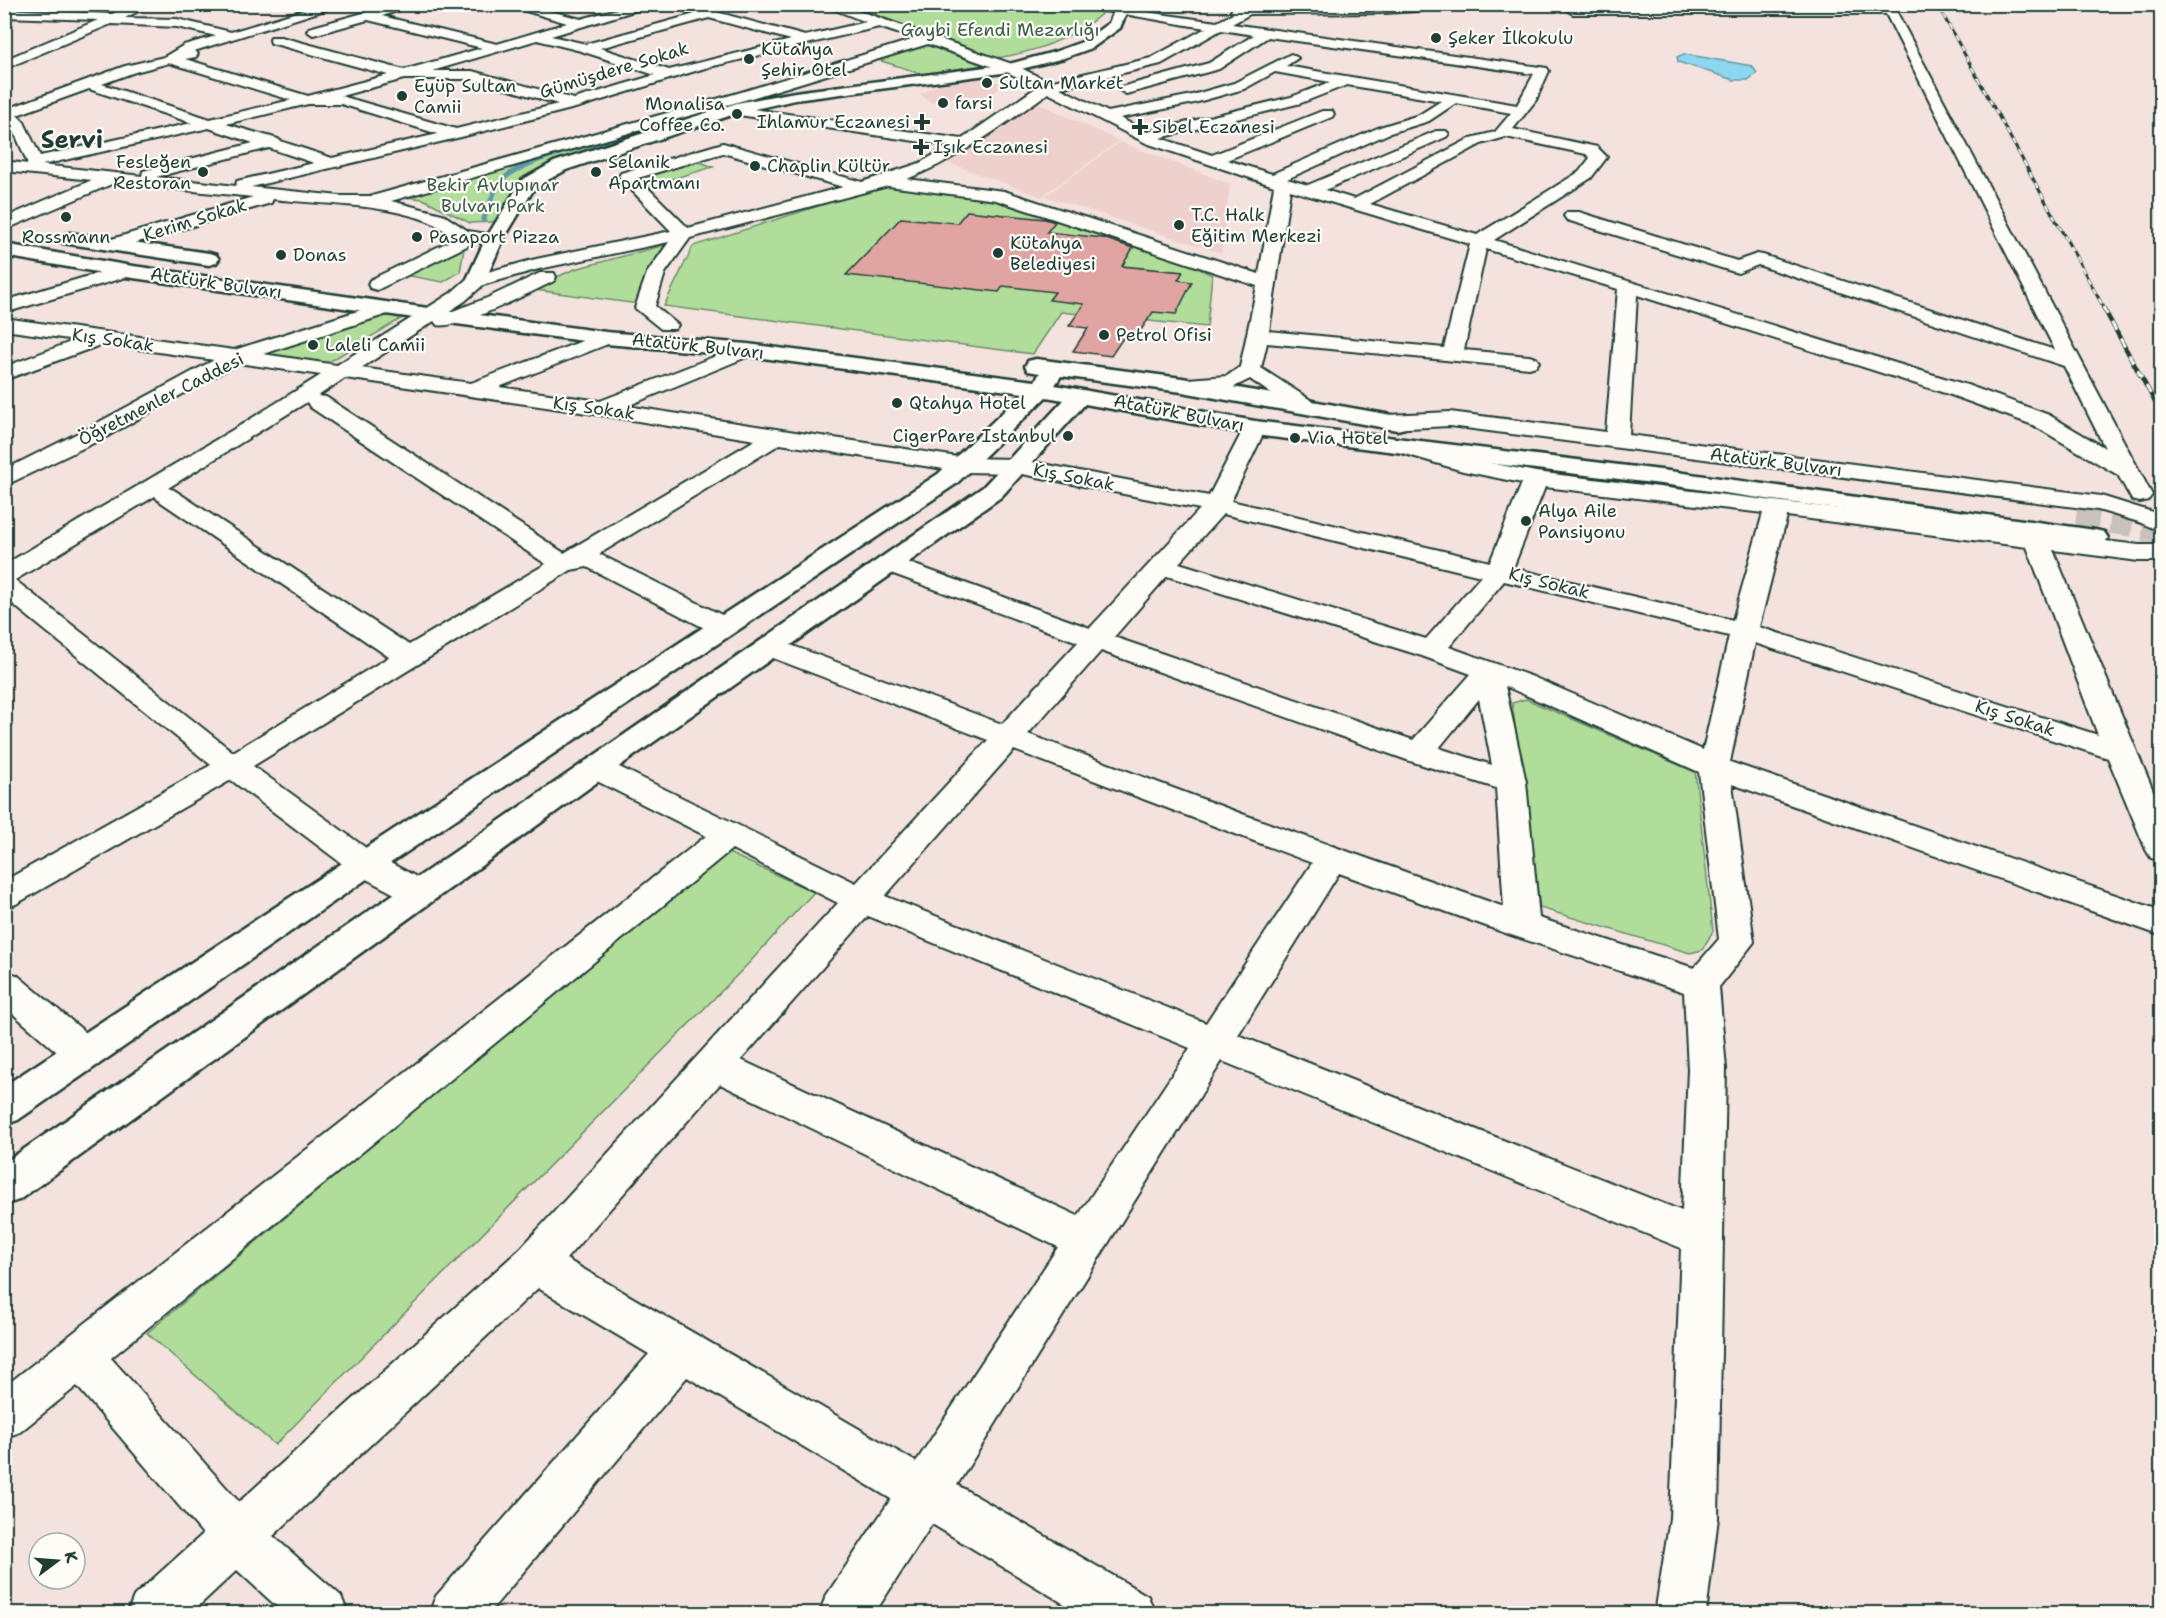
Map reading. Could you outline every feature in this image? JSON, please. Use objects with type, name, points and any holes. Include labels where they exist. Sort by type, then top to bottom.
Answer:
[{"type":"main road","points":[[476,281],[494,240],[528,184],[560,166],[732,110],[795,96],[1010,68],[1087,45],[1115,25],[1123,7]]},
{"type":"main road","name":"Atatürk Bulvarı","points":[[4,230],[227,262]]},
{"type":"main road","name":"Atatürk Bulvarı","points":[[4,250],[126,271],[390,308],[438,308],[606,338],[1048,379],[1182,385],[1304,406],[1389,432],[1669,478],[2095,538]]},
{"type":"main road","points":[[354,281],[410,289]]},
{"type":"main road","name":"Atatürk Bulvarı","points":[[458,297],[860,351],[1048,379],[1081,395],[1255,428],[1389,432],[2076,518]]},
{"type":"main road","points":[[4,1108],[365,864],[947,479],[964,465],[1048,379]]},
{"type":"main road","points":[[4,1187],[992,492],[1081,395]]},
{"type":"street","points":[[4,64],[146,4]]},
{"type":"street","points":[[169,59],[189,48],[338,4]]},
{"type":"street","points":[[4,13],[177,23],[259,43],[412,4]]},
{"type":"street","points":[[508,4],[579,22]]},
{"type":"street","points":[[11,167],[308,100],[405,75],[579,22],[651,4]]},
{"type":"street","points":[[671,4],[804,39]]},
{"type":"street","points":[[826,4],[1010,68],[1145,137],[1212,160],[1277,182],[1628,286],[1979,397],[2041,420],[2128,471]]},
{"type":"street","points":[[1075,4],[1203,10]]},
{"type":"street","points":[[1225,11],[1247,8],[1461,4]]},
{"type":"street","points":[[1123,7],[1153,17],[1542,71],[1527,89],[1520,110],[1500,135],[1476,141],[1356,205]]},
{"type":"street","points":[[438,308],[494,302],[561,270],[641,245],[886,181],[926,166],[964,144],[1047,87],[1156,61],[1247,8]]},
{"type":"street","points":[[1573,10],[1890,10],[2140,495]]},
{"type":"street","points":[[586,48],[707,15]]},
{"type":"street","points":[[369,16],[495,46]]},
{"type":"street","name":"Gümüşdere Sokak","points":[[221,189],[456,135],[574,104],[666,74],[879,22]]},
{"type":"street","points":[[1076,102],[1214,66],[1267,32]]},
{"type":"street","points":[[536,36],[586,48],[688,81]]},
{"type":"street","points":[[276,40],[405,75],[472,75],[574,104]]},
{"type":"street","points":[[374,201],[743,96],[927,40]]},
{"type":"street","points":[[1106,117],[1194,99],[1239,86],[1323,40]]},
{"type":"street","points":[[6,114],[130,69],[169,59],[249,45]]},
{"type":"street","points":[[695,51],[728,59]]},
{"type":"street","points":[[169,59],[308,100],[342,100],[456,135]]},
{"type":"street","points":[[1459,72],[1477,62]]},
{"type":"street","points":[[1273,69],[1520,110]]},
{"type":"street","points":[[1145,137],[1296,100],[1344,81]]},
{"type":"street","points":[[1422,94],[1441,83]]},
{"type":"street","points":[[89,84],[332,163]]},
{"type":"street","points":[[721,90],[743,96]]},
{"type":"street","points":[[1277,182],[1385,130],[1424,118],[1454,99]]},
{"type":"street","points":[[732,110],[964,144]]},
{"type":"street","points":[[6,114],[17,122],[35,162]]},
{"type":"street","points":[[1212,160],[1327,114]]},
{"type":"street","points":[[1453,354],[1479,242],[1585,175],[1599,157],[1591,150],[1503,132]]},
{"type":"street","points":[[1309,191],[1441,134]]},
{"type":"street","points":[[684,136],[862,187]]},
{"type":"street","points":[[4,225],[120,179],[273,142]]},
{"type":"street","points":[[684,234],[627,176],[723,148]]},
{"type":"street","points":[[727,167],[756,158]]},
{"type":"street","points":[[1244,170],[1264,162]]},
{"type":"street","points":[[926,166],[1266,279]]},
{"type":"street","points":[[11,167],[340,201],[374,201],[436,218],[463,236],[494,240]]},
{"type":"street","points":[[886,181],[974,190],[998,195],[1266,279]]},
{"type":"street","points":[[1182,385],[1232,381],[1250,370],[1258,336],[1277,182]]},
{"type":"street","points":[[640,189],[663,184]]},
{"type":"street","name":"Kerim Sokak","points":[[111,245],[278,195]]},
{"type":"street","points":[[1573,216],[1738,267],[1757,259],[2072,362]]},
{"type":"street","points":[[668,325],[645,309],[656,273],[684,234]]},
{"type":"street","points":[[377,284],[472,237]]},
{"type":"street","points":[[49,550],[166,495],[318,402],[352,372],[438,308],[458,297],[476,281],[536,264],[641,245]]},
{"type":"street","points":[[4,307],[126,271]]},
{"type":"street","points":[[1617,442],[1628,286]]},
{"type":"street","name":"Öğretmenler Caddesi","points":[[4,479],[234,357],[390,308]]},
{"type":"street","name":"Kış Sokak","points":[[4,324],[601,408],[964,465],[1017,466],[1217,505],[1744,631],[2120,752]]},
{"type":"street","points":[[1258,336],[1529,362]]},
{"type":"street","points":[[472,391],[606,338]]},
{"type":"street","points":[[4,374],[99,339]]},
{"type":"street","points":[[601,408],[747,350]]},
{"type":"street","points":[[1250,370],[1304,406]]},
{"type":"street","points":[[4,576],[249,430],[352,372]]},
{"type":"street","points":[[318,402],[564,564],[590,560],[722,627]]},
{"type":"street","name":"Atatürk Bulvarı","points":[[1389,432],[1450,419],[2101,503],[2148,517],[2162,525]]},
{"type":"street","points":[[152,1614],[535,1263],[1217,505],[1255,428]]},
{"type":"street","name":"Atatürk Bulvarı","points":[[1389,432],[1471,466],[1536,478],[2037,542],[2139,553],[2162,553]]},
{"type":"street","points":[[4,896],[232,766],[408,657],[776,437]]},
{"type":"street","points":[[1432,650],[1499,571],[1536,478]]},
{"type":"street","points":[[166,495],[408,657]]},
{"type":"street","points":[[1680,1614],[1694,1518],[1707,1069],[1701,984],[1737,942],[1714,767],[1744,631],[1777,507]]},
{"type":"street","points":[[2037,542],[2120,752],[2162,850]]},
{"type":"street","points":[[889,564],[1095,640],[1418,753],[1511,783]]},
{"type":"street","points":[[1162,566],[1432,650],[1488,671],[1714,767],[2162,924]]},
{"type":"street","points":[[4,584],[232,766],[365,864],[420,893]]},
{"type":"street","points":[[770,647],[1332,858],[1597,952],[1701,984]]},
{"type":"street","points":[[1418,753],[1488,671]]},
{"type":"street","points":[[1488,671],[1511,783],[1523,926]]},
{"type":"street","points":[[597,768],[861,900],[1702,1238]]},
{"type":"street","points":[[4,1416],[730,834]]},
{"type":"street","points":[[844,1614],[1332,858]]},
{"type":"street","points":[[4,985],[85,1054]]},
{"type":"street","points":[[714,1064],[1086,1240]]},
{"type":"street","points":[[535,1263],[1130,1614]]},
{"type":"street","points":[[454,1614],[682,1349]]},
{"type":"street","points":[[80,1356],[236,1536],[323,1614]]},
{"type":"shaded area","points":[[984,76],[1003,85],[987,98],[966,96],[943,98],[932,103],[920,94],[946,81]]},
{"type":"shaded area","points":[[1032,100],[1119,141],[1041,197],[944,161]]},
{"type":"shaded area","name":"T.C. Halk Eğitim Merkezi","points":[[1120,142],[1230,184],[1221,253],[1045,196]]},
{"type":"green space","name":"Gaybi Efendi Mezarlığı","points":[[1056,4],[1106,10],[1082,28],[1055,42],[1041,48],[996,58],[848,5]]},
{"type":"green space","points":[[926,45],[984,65],[923,74],[875,59]]},
{"type":"green space","name":"Bekir Avlupınar Bulvarı Park","points":[[743,96],[769,104],[560,166],[529,189],[514,221],[470,223],[423,199],[396,196]]},
{"type":"green space","points":[[695,160],[713,167],[662,182],[645,175]]},
{"type":"green space","points":[[891,183],[998,195],[1168,253],[1212,275],[1207,327],[1061,312],[1033,354],[664,306],[693,246]]},
{"type":"green space","points":[[665,245],[646,273],[638,304],[529,289],[575,269]]},
{"type":"green space","points":[[453,249],[464,249],[460,272],[443,282],[404,275]]},
{"type":"green space","points":[[378,313],[404,317],[324,365],[252,355]]},
{"type":"green space","points":[[1526,699],[1695,772],[1713,931],[1702,950],[1690,953],[1540,908],[1512,703]]},
{"type":"green space","points":[[724,851],[814,892],[749,963],[275,1445],[147,1333]]},
{"type":"water","points":[[1684,54],[1752,66],[1757,73],[1748,80],[1734,80],[1678,62],[1677,57]]},
{"type":"building","name":"Kütahya Belediyesi","points":[[967,211],[1055,222],[1047,232],[1103,238],[1133,248],[1122,266],[1183,272],[1178,280],[1192,282],[1176,314],[1153,312],[1137,336],[1125,335],[1111,356],[1073,351],[1088,328],[1069,326],[1084,304],[1049,300],[1055,292],[1003,286],[999,292],[846,275],[901,218],[957,223]]},
{"type":"waterway","points":[[623,136],[772,95],[934,74]]},
{"type":"waterway","points":[[483,221],[495,191],[509,174],[540,159],[629,135]]},
{"type":"tunnel","points":[[2076,518],[2155,528]]},
{"type":"tunnel","points":[[2143,527],[2162,529]]},
{"type":"railway","points":[[1937,4],[2104,308]]},
{"type":"railway","points":[[2103,307],[2162,415]]},
{"type":"place","name":"Şeker İlkokulu","points":[[1436,38]]},
{"type":"place","name":"Kütahya Şehir Otel","points":[[749,59]]},
{"type":"place","name":"Sultan Market","points":[[987,83]]},
{"type":"place","name":"Eyüp Sultan Camii","points":[[402,96]]},
{"type":"place","name":"farsi","points":[[943,103]]},
{"type":"place","name":"Monalisa Coffee Co.","points":[[737,114]]},
{"type":"place","name":"Ihlamur Eczanesi","points":[[922,122]]},
{"type":"place","name":"Sibel Eczanesi","points":[[1140,127]]},
{"type":"place","name":"Işık Eczanesi","points":[[921,147]]},
{"type":"place","name":"Chaplin Kültür","points":[[755,166]]},
{"type":"place","name":"Fesleğen Restoran","points":[[203,172]]},
{"type":"place","name":"Selanik Apartmanı","points":[[596,172]]},
{"type":"place","name":"Rossmann","points":[[66,217]]},
{"type":"place","name":"T.C. Halk Eğitim Merkezi","points":[[1179,225]]},
{"type":"place","name":"Pasaport Pizza","points":[[417,237]]},
{"type":"place","name":"Kütahya Belediyesi","points":[[998,253]]},
{"type":"place","name":"Donas","points":[[281,255]]},
{"type":"place","name":"Petrol Ofisi","points":[[1104,335]]},
{"type":"place","name":"Laleli Camii","points":[[313,345]]},
{"type":"place","name":"Qtahya Hotel","points":[[897,403]]},
{"type":"place","name":"CigerPare Istanbul","points":[[1068,436]]},
{"type":"place","name":"Via Hotel","points":[[1295,438]]},
{"type":"place","name":"Alya Aile Pansiyonu","points":[[1526,521]]},
{"type":"district","name":"Servi","points":[[72,140]]}]
